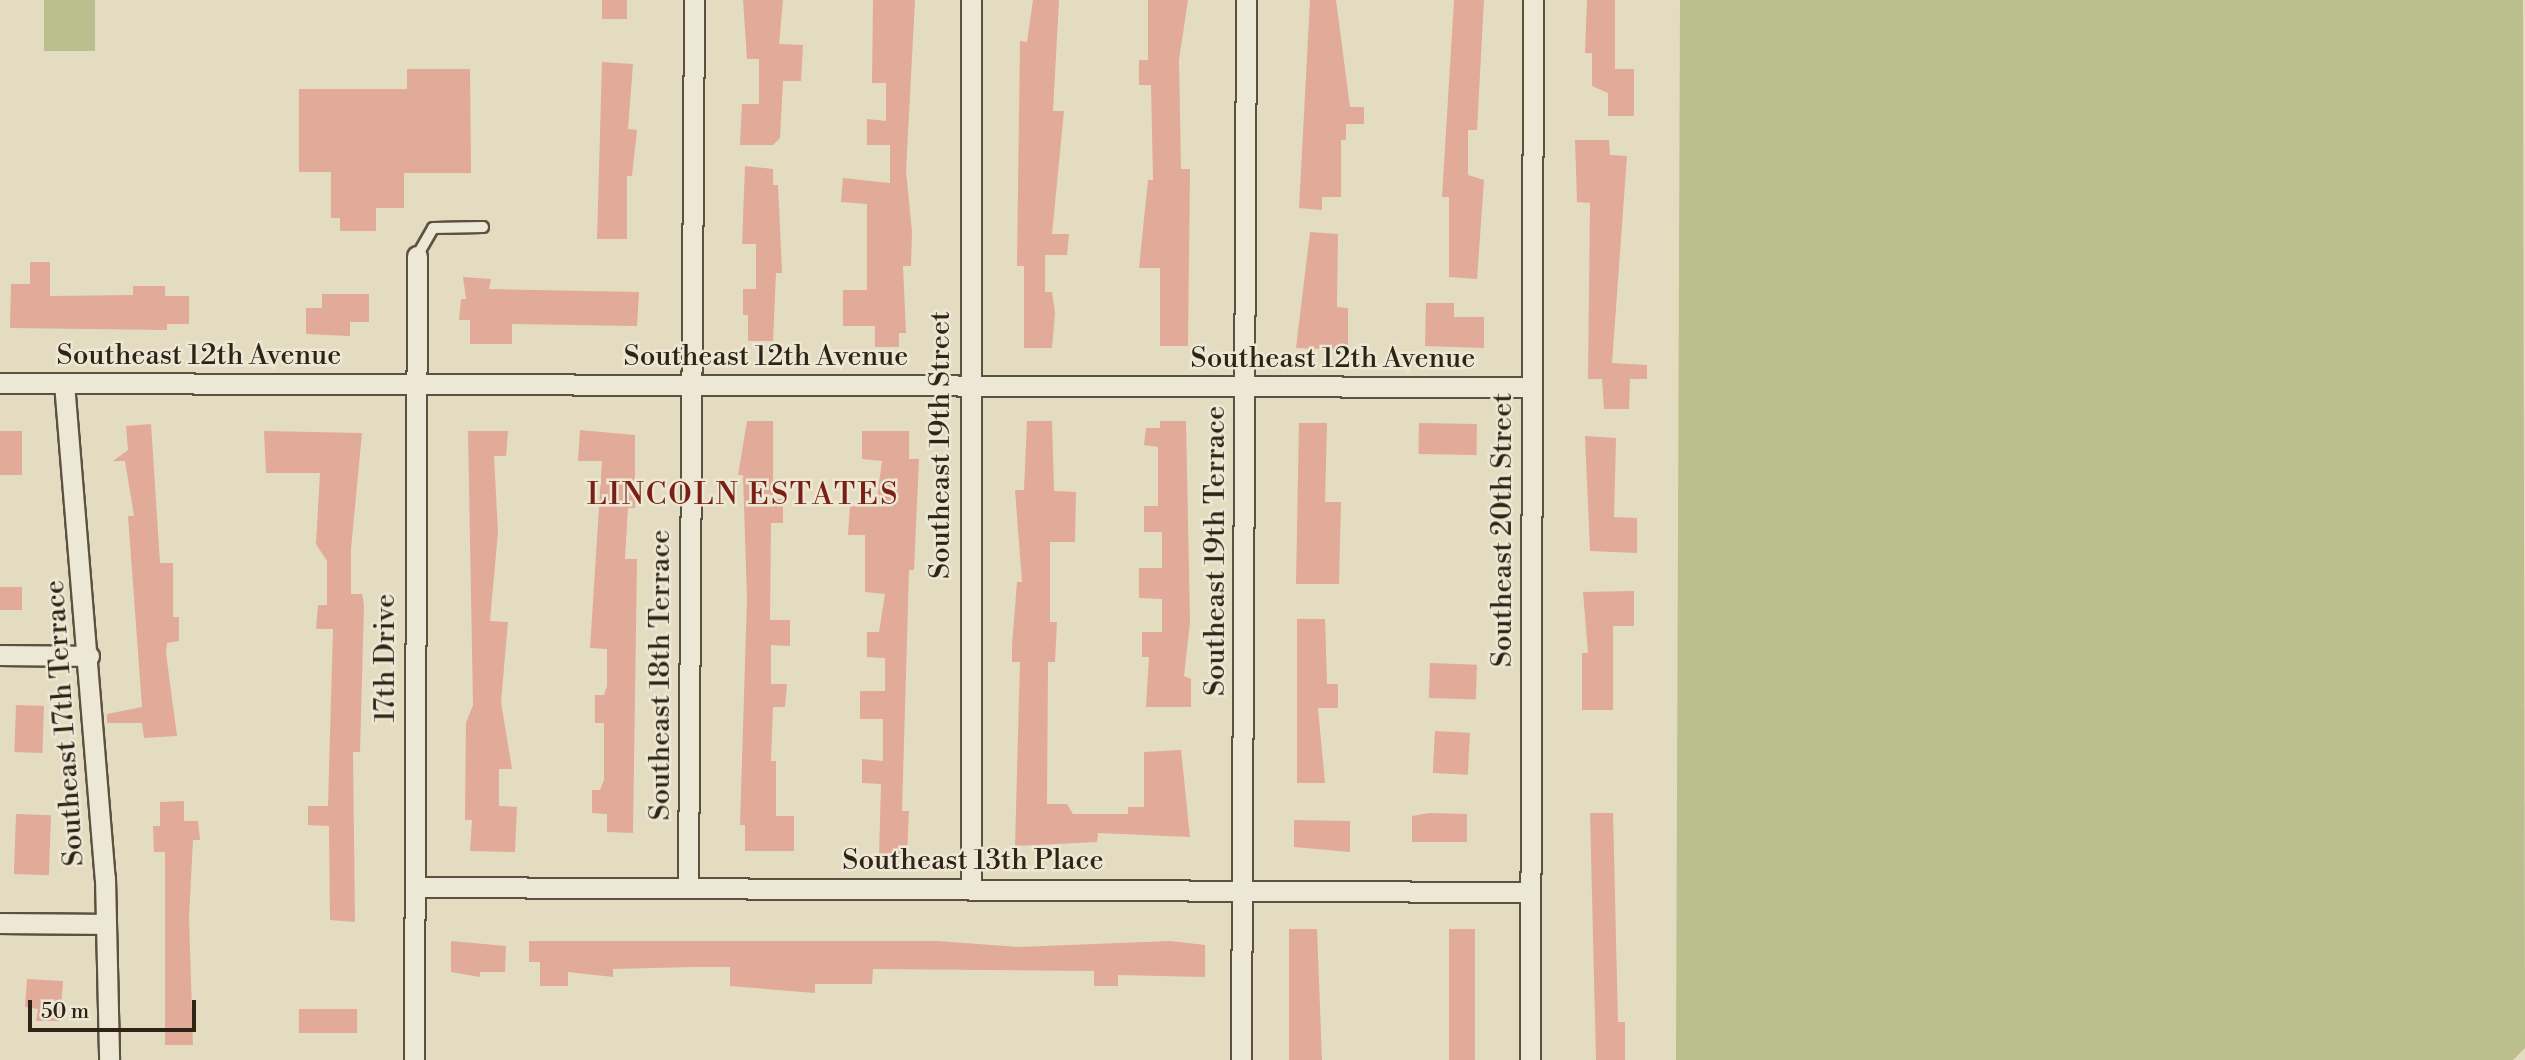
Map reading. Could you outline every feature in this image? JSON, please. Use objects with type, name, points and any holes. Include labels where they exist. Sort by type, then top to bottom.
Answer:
[{"type":"street","name":"Southeast 18th Terrace","points":[[688,888],[694,0]]},
{"type":"street","name":"Southeast 19th Street","points":[[971,0],[971,889]]},
{"type":"street","name":"Southeast 19th Terrace","points":[[1241,1060],[1246,0]]},
{"type":"street","name":"Southeast 20th Street","points":[[1530,1060],[1532,0]]},
{"type":"street","name":"17th Drive","points":[[414,1060],[414,384],[417,256]]},
{"type":"street","name":"Southeast 12th Avenue","points":[[0,383],[1532,387]]},
{"type":"street","name":"Southeast 17th Terrace","points":[[64,383],[89,656],[106,924],[109,1060]]},
{"type":"street","points":[[0,655],[89,656]]},
{"type":"street","name":"Southeast 13th Place","points":[[415,887],[1530,892]]},
{"type":"street","points":[[0,923],[106,924]]},
{"type":"lane","points":[[417,256],[433,228],[483,227]]},
{"type":"green space","points":[[44,0],[95,0],[95,51],[44,51]]},
{"type":"green space","points":[[1680,0],[2523,0],[2525,1048],[2513,1060],[1676,1060]]},
{"type":"building","points":[[602,0],[627,0],[627,19],[602,19]]},
{"type":"building","points":[[743,0],[783,0],[779,44],[803,45],[801,81],[783,81],[780,138],[773,145],[740,145],[742,104],[759,104],[759,59],[747,59]]},
{"type":"building","points":[[873,0],[915,0],[906,171],[912,232],[911,266],[903,266],[906,333],[899,333],[899,347],[875,347],[875,326],[843,326],[843,290],[867,290],[867,204],[841,202],[843,178],[890,183],[890,145],[867,145],[867,119],[886,121],[886,83],[872,83]]},
{"type":"building","points":[[1033,0],[1059,0],[1053,111],[1064,111],[1052,234],[1069,234],[1067,255],[1045,255],[1045,292],[1052,292],[1055,313],[1052,348],[1024,348],[1024,266],[1017,266],[1020,41],[1027,42]]},
{"type":"building","points":[[1148,0],[1188,0],[1179,60],[1181,169],[1190,169],[1188,346],[1160,346],[1160,268],[1139,268],[1148,180],[1153,180],[1151,85],[1139,85],[1139,60],[1148,60]]},
{"type":"building","points":[[1310,0],[1336,0],[1350,107],[1364,107],[1364,124],[1346,124],[1346,140],[1341,140],[1341,197],[1322,197],[1322,210],[1299,208]]},
{"type":"building","points":[[1454,0],[1484,0],[1477,130],[1468,130],[1468,175],[1484,180],[1477,279],[1449,277],[1449,197],[1442,197]]},
{"type":"building","points":[[1587,0],[1615,0],[1615,69],[1634,69],[1634,116],[1608,116],[1608,93],[1592,86],[1592,53],[1585,53]]},
{"type":"building","points":[[602,62],[633,64],[628,129],[637,130],[632,176],[627,176],[627,239],[597,239]]},
{"type":"building","points":[[407,69],[470,69],[471,173],[404,173],[404,208],[376,208],[376,231],[340,231],[340,218],[331,218],[331,172],[299,172],[299,89],[407,89]]},
{"type":"building","points":[[1575,140],[1609,140],[1610,155],[1627,156],[1612,363],[1647,365],[1647,379],[1630,379],[1629,409],[1604,409],[1602,379],[1588,379],[1590,203],[1577,202]]},
{"type":"building","points":[[745,166],[773,169],[773,185],[778,185],[782,273],[776,273],[773,341],[748,341],[748,315],[743,315],[743,289],[756,289],[756,244],[742,244]]},
{"type":"building","points":[[1310,232],[1338,234],[1337,307],[1348,308],[1348,350],[1296,348]]},
{"type":"building","points":[[30,262],[50,262],[50,296],[133,295],[133,286],[165,286],[165,296],[189,296],[189,324],[167,324],[167,330],[10,328],[11,284],[30,284]]},
{"type":"building","points":[[463,277],[491,279],[489,289],[639,292],[637,326],[512,324],[512,344],[470,344],[470,320],[459,320],[461,299],[466,299]]},
{"type":"building","points":[[322,294],[369,294],[369,322],[350,322],[350,336],[306,334],[306,308],[322,308]]},
{"type":"building","points":[[1426,303],[1454,303],[1454,317],[1484,317],[1484,348],[1425,346]]},
{"type":"building","points":[[747,421],[773,421],[773,499],[783,499],[783,523],[771,523],[770,620],[790,620],[790,646],[771,645],[771,684],[787,684],[785,707],[773,707],[771,761],[776,761],[776,816],[794,816],[794,851],[745,851],[745,825],[740,825],[747,598],[743,475],[738,475]]},
{"type":"building","points":[[1027,421],[1052,421],[1054,491],[1076,492],[1075,542],[1050,542],[1050,622],[1057,622],[1055,662],[1048,662],[1047,804],[1067,804],[1073,814],[1128,814],[1128,807],[1144,807],[1144,752],[1181,750],[1190,837],[1098,833],[1097,842],[1015,846],[1020,662],[1012,662],[1012,645],[1017,582],[1022,582],[1015,490],[1024,490]]},
{"type":"building","points":[[1160,421],[1186,421],[1190,622],[1184,676],[1191,679],[1191,707],[1146,707],[1149,657],[1142,657],[1142,632],[1162,632],[1162,599],[1139,598],[1139,568],[1162,568],[1162,532],[1144,532],[1144,506],[1158,506],[1158,447],[1144,445],[1146,428],[1160,428]]},
{"type":"building","points":[[1299,423],[1327,423],[1325,502],[1341,502],[1339,584],[1296,584]]},
{"type":"building","points":[[1419,423],[1477,424],[1476,455],[1418,454]]},
{"type":"building","points":[[151,424],[160,563],[173,563],[173,617],[179,617],[179,641],[167,643],[166,653],[177,736],[144,738],[142,723],[107,723],[107,714],[142,707],[128,516],[134,516],[125,461],[113,461],[128,450],[126,426]]},
{"type":"building","points":[[580,430],[635,435],[635,508],[628,508],[625,559],[637,559],[633,833],[607,832],[607,814],[592,813],[592,790],[600,790],[604,780],[604,723],[595,723],[595,695],[604,695],[607,686],[607,649],[590,648],[602,461],[578,461]]},
{"type":"building","points":[[0,431],[22,431],[22,475],[0,475]]},
{"type":"building","points":[[264,431],[362,433],[351,549],[351,594],[362,594],[364,605],[360,752],[353,752],[355,922],[330,920],[329,826],[308,825],[308,806],[328,806],[333,629],[316,629],[318,605],[327,605],[327,561],[316,544],[320,473],[266,473]]},
{"type":"building","points":[[468,431],[508,431],[506,456],[494,456],[498,532],[490,621],[508,622],[501,702],[512,769],[499,769],[499,806],[517,807],[515,852],[470,851],[472,820],[465,820],[466,723],[473,705]]},
{"type":"building","points":[[862,431],[909,431],[909,459],[919,459],[914,570],[909,570],[902,811],[909,811],[907,856],[879,856],[881,784],[862,783],[862,759],[883,761],[883,719],[860,719],[860,691],[885,691],[885,658],[867,657],[867,632],[879,632],[885,594],[865,592],[865,535],[848,535],[850,506],[876,506],[882,461],[862,459]]},
{"type":"building","points":[[1585,436],[1616,438],[1614,517],[1637,518],[1637,553],[1590,551]]},
{"type":"building","points":[[0,587],[22,587],[22,610],[0,610]]},
{"type":"building","points":[[1634,591],[1634,626],[1613,626],[1613,710],[1582,710],[1582,653],[1588,653],[1583,592]]},
{"type":"building","points":[[1297,619],[1325,619],[1327,684],[1338,684],[1338,708],[1318,708],[1325,783],[1297,783]]},
{"type":"building","points":[[1430,663],[1477,665],[1476,700],[1429,698]]},
{"type":"building","points":[[16,705],[44,706],[42,753],[14,752]]},
{"type":"building","points":[[1435,731],[1470,733],[1468,775],[1433,773]]},
{"type":"building","points":[[184,801],[184,821],[198,821],[200,840],[193,840],[189,917],[193,1045],[165,1045],[165,852],[154,852],[153,826],[160,826],[160,802]]},
{"type":"building","points":[[1430,813],[1467,814],[1467,842],[1412,842],[1412,816]]},
{"type":"building","points":[[1590,813],[1613,813],[1618,1022],[1625,1022],[1625,1060],[1596,1060]]},
{"type":"building","points":[[16,814],[51,815],[49,875],[14,874]]},
{"type":"building","points":[[1294,820],[1350,821],[1350,852],[1294,847]]},
{"type":"building","points":[[1289,929],[1317,929],[1322,1060],[1289,1060]]},
{"type":"building","points":[[1449,929],[1475,929],[1475,1060],[1449,1060]]},
{"type":"building","points":[[451,941],[506,946],[505,972],[480,972],[480,977],[451,972]]},
{"type":"building","points":[[529,941],[938,941],[1019,947],[1170,941],[1205,945],[1205,977],[1118,975],[1118,986],[1094,986],[1094,971],[873,969],[872,984],[815,984],[815,993],[730,986],[730,967],[693,967],[613,969],[613,977],[568,972],[568,986],[540,986],[540,962],[529,962]]},
{"type":"building","points":[[27,979],[63,981],[60,1021],[36,1021],[38,1009],[25,1007]]},
{"type":"building","points":[[299,1009],[357,1009],[357,1033],[299,1033]]},
{"type":"district","name":"LINCOLN ESTATES","points":[[743,495]]}]
